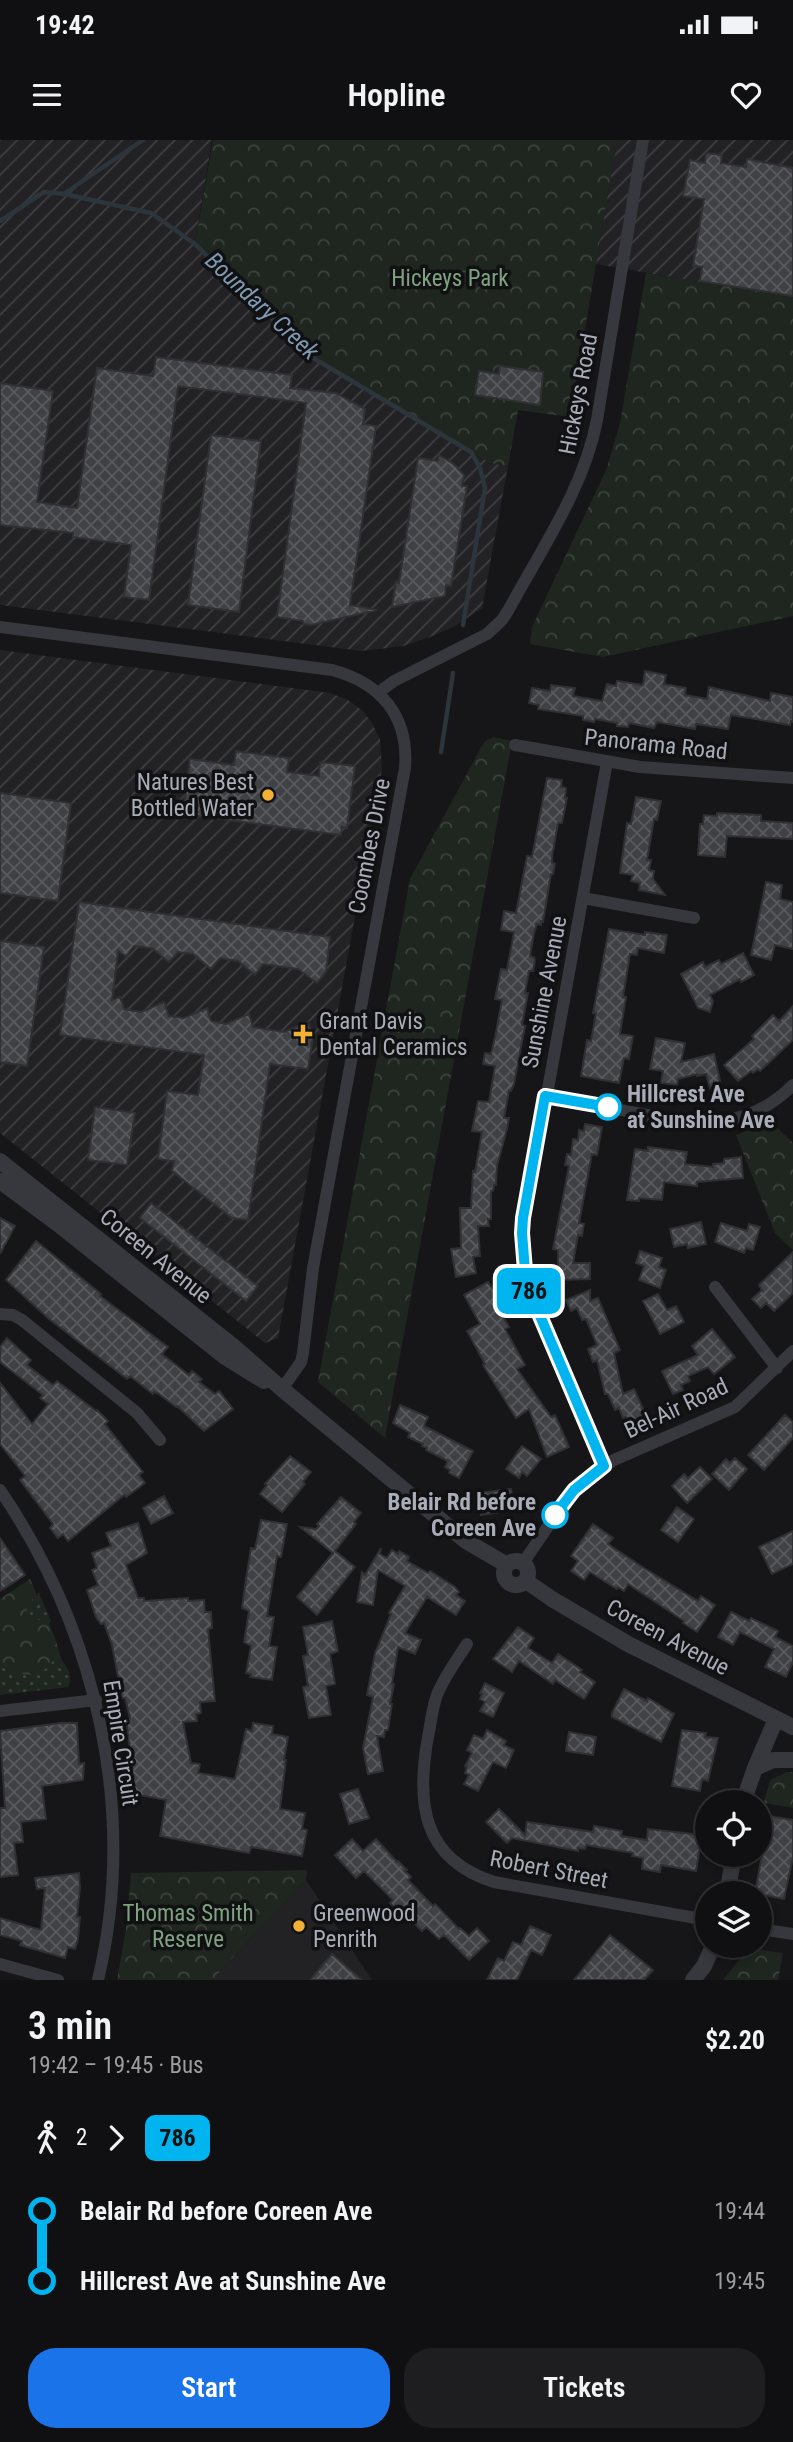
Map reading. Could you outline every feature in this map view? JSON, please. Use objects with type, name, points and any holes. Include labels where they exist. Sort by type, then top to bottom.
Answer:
[{"type":"street","name":"Hickeys Road","points":[[379,692],[394,681],[487,634],[498,625],[578,482],[590,453],[597,421],[643,140]]},
{"type":"street","points":[[0,627],[332,670],[363,681],[379,692]]},
{"type":"street","name":"Coombes Drive","points":[[282,1389],[303,1353],[313,1268],[405,768],[405,742],[401,729],[379,692]]},
{"type":"street","name":"Panorama Road","points":[[515,745],[653,768],[793,778]]},
{"type":"street","name":"Sunshine Avenue","points":[[604,1466],[531,1295],[524,1268],[522,1233],[607,762]]},
{"type":"street","points":[[583,898],[694,918]]},
{"type":"street","points":[[545,1096],[681,1121],[714,1122],[740,1118],[765,1108],[793,1085]]},
{"type":"street","name":"Coreen Avenue","points":[[0,1161],[233,1346],[466,1541],[515,1564],[504,1572],[509,1583],[516,1586],[526,1581],[628,1644],[793,1727]]},
{"type":"street","name":"Coreen Avenue","points":[[0,1181],[225,1357],[254,1377],[282,1389]]},
{"type":"street","points":[[715,1287],[777,1368]]},
{"type":"street","points":[[0,1314],[13,1315],[22,1320],[137,1413],[160,1440]]},
{"type":"street","name":"Bel-Air Road","points":[[515,1564],[581,1483],[604,1466],[735,1407],[793,1351]]},
{"type":"street","name":"Empire Circuit","points":[[0,1490],[34,1543],[59,1594],[76,1636],[96,1700],[107,1765],[112,1823],[111,1889],[98,1980]]},
{"type":"street","name":"Robert Street","points":[[467,1644],[438,1693],[422,1772],[422,1797],[430,1826],[450,1857],[468,1872],[494,1882],[695,1918]]},
{"type":"street","points":[[0,1712],[96,1700]]},
{"type":"street","points":[[747,1790],[776,1719]]},
{"type":"street","points":[[754,1768],[773,1760],[793,1760]]},
{"type":"street","points":[[772,1930],[793,1934]]},
{"type":"street","points":[[693,1980],[708,1958]]},
{"type":"street","points":[[0,1964],[58,1980]]},
{"type":"shaded area","points":[[0,140],[212,140],[195,243],[310,356],[490,463],[508,466],[482,608],[455,626],[430,637],[404,646],[361,651],[0,605]]},
{"type":"shaded area","points":[[617,140],[793,140],[792,298],[596,264]]},
{"type":"shaded area","points":[[0,650],[330,693],[348,700],[363,711],[380,739],[382,769],[278,1338],[265,1343],[0,1133]]},
{"type":"shaded area","name":"Greenwood Penrith","points":[[306,1880],[372,1980],[217,1980],[219,1972]]},
{"type":"green space","name":"Hickeys Park","points":[[213,140],[617,140],[570,417],[518,410],[508,466],[490,463],[310,356],[195,244]]},
{"type":"green space","points":[[646,273],[793,297],[793,616],[603,657],[530,644],[532,627],[607,468],[620,423]]},
{"type":"green space","points":[[493,737],[512,741],[385,1438],[318,1382],[410,879],[484,742]]},
{"type":"green space","points":[[771,1122],[793,1143],[793,1250],[775,1233],[736,1135]]},
{"type":"green space","points":[[30,1579],[54,1635],[68,1680],[0,1695],[0,1599]]},
{"type":"green space","points":[[39,1593],[51,1621],[49,1624],[25,1614]]},
{"type":"green space","points":[[58,1658],[69,1671],[68,1687],[0,1695],[0,1675],[4,1663],[13,1670],[28,1675],[39,1673]]},
{"type":"green space","points":[[793,1772],[793,1808],[772,1804],[772,1790],[767,1790],[770,1780]]},
{"type":"green space","name":"Thomas Smith Reserve","points":[[307,1870],[306,1880],[219,1972],[217,1980],[117,1980],[126,1929],[131,1873]]},
{"type":"green space","points":[[772,1951],[783,1953],[778,1980],[723,1980],[741,1958],[772,1958]]},
{"type":"building","points":[[706,153],[722,155],[721,163],[746,167],[747,159],[793,168],[793,296],[700,281],[702,267],[693,266],[704,199],[683,196],[690,160],[705,163]]},
{"type":"building","points":[[156,357],[292,375],[290,388],[336,393],[365,409],[363,424],[376,426],[350,605],[377,610],[311,625],[277,617],[306,403],[178,386],[149,600],[124,597],[131,545],[73,537],[73,533],[0,525],[0,383],[53,391],[37,502],[77,508],[97,368],[153,376]]},
{"type":"building","points":[[500,366],[543,372],[540,405],[475,395],[479,371],[499,374]]},
{"type":"building","points":[[211,435],[261,441],[239,612],[188,605]]},
{"type":"building","points":[[439,455],[454,464],[464,475],[462,486],[467,486],[451,586],[446,585],[445,596],[392,607],[396,582],[399,583],[418,458],[438,461]]},
{"type":"building","points":[[645,671],[666,675],[664,684],[686,688],[685,695],[707,699],[709,687],[770,701],[771,693],[793,697],[793,722],[791,721],[790,725],[731,715],[728,729],[696,724],[695,729],[657,722],[654,728],[629,723],[628,727],[595,719],[594,722],[583,720],[583,716],[538,709],[539,705],[529,703],[532,688],[550,691],[551,685],[575,688],[573,696],[602,701],[607,684],[616,686],[617,681],[643,685]]},
{"type":"building","name":"Natures Best Bottled Water","points":[[236,751],[289,758],[287,772],[319,776],[320,762],[355,766],[347,828],[342,827],[341,835],[183,814],[190,759],[234,765]]},
{"type":"building","points":[[547,778],[562,780],[561,787],[566,788],[567,798],[562,823],[558,823],[552,857],[552,863],[555,864],[543,922],[541,921],[541,925],[537,924],[534,933],[530,956],[535,960],[533,971],[529,971],[522,1025],[525,1026],[514,1084],[509,1091],[504,1118],[509,1118],[507,1129],[497,1166],[496,1185],[491,1191],[491,1219],[488,1219],[489,1226],[478,1226],[480,1256],[473,1257],[476,1273],[456,1277],[451,1249],[461,1248],[460,1208],[471,1208],[473,1171],[475,1172],[482,1132],[472,1131],[478,1101],[489,1102],[495,1066],[483,1064],[485,1053],[491,1054],[495,1037],[502,1000],[495,999],[501,969],[507,970],[514,932],[501,930],[504,911],[516,913],[527,856],[532,857]]},
{"type":"building","points":[[0,793],[71,803],[58,901],[0,893]]},
{"type":"building","points":[[636,797],[661,801],[657,820],[654,819],[647,860],[651,860],[649,870],[654,871],[653,879],[665,895],[639,890],[640,883],[631,881],[633,875],[620,873],[627,823],[631,824]]},
{"type":"building","points":[[717,813],[761,815],[761,821],[793,823],[793,839],[727,836],[725,857],[698,855],[700,824],[703,824],[704,815],[717,816]]},
{"type":"building","points":[[766,882],[782,885],[780,899],[793,902],[793,949],[775,945],[771,960],[751,955]]},
{"type":"building","points":[[79,902],[330,937],[326,972],[317,983],[298,969],[263,964],[255,975],[238,961],[220,958],[211,969],[193,954],[178,952],[169,962],[152,948],[134,946],[126,956],[118,951],[112,1000],[120,997],[124,1009],[141,1012],[164,1002],[169,1016],[184,1018],[207,1008],[211,1021],[226,1024],[249,1014],[253,1027],[284,1032],[308,1022],[313,1036],[308,1069],[270,1064],[248,1220],[232,1218],[172,1171],[174,1161],[158,1159],[167,1091],[198,1095],[204,1055],[60,1035]]},
{"type":"building","points":[[609,929],[645,935],[645,932],[667,935],[664,953],[638,948],[637,955],[630,954],[620,1034],[633,1036],[629,1059],[624,1058],[619,1083],[581,1076],[587,1040],[591,1041],[596,1013],[593,1013]]},
{"type":"building","points":[[0,941],[44,947],[27,1066],[0,1062]]},
{"type":"building","points":[[743,953],[754,975],[741,982],[740,979],[710,995],[713,1001],[710,1012],[698,1008],[681,974],[703,962],[705,967],[719,960],[721,964]]},
{"type":"building","points":[[793,1006],[793,1040],[760,1071],[751,1071],[738,1081],[724,1065],[754,1039],[752,1036],[773,1015],[779,1021]]},
{"type":"building","points":[[656,1038],[685,1043],[681,1062],[714,1054],[721,1085],[710,1088],[706,1074],[678,1079],[677,1085],[661,1083],[663,1071],[650,1069]]},
{"type":"building","points":[[95,1107],[135,1113],[127,1165],[88,1160]]},
{"type":"building","points":[[585,1124],[602,1127],[597,1155],[592,1154],[579,1223],[584,1224],[582,1236],[578,1235],[573,1263],[590,1263],[590,1279],[558,1280],[558,1250],[553,1249],[569,1166],[565,1165],[567,1154],[571,1155],[573,1139],[578,1140],[579,1130],[584,1131]]},
{"type":"building","points":[[648,1147],[687,1152],[685,1164],[713,1167],[713,1164],[724,1163],[724,1159],[741,1157],[743,1178],[697,1182],[697,1186],[664,1182],[662,1200],[627,1200],[635,1149],[648,1151]]},
{"type":"building","points":[[151,1203],[258,1286],[246,1301],[140,1218]]},
{"type":"building","points":[[0,1218],[15,1226],[0,1254]]},
{"type":"building","points":[[701,1222],[706,1244],[688,1248],[687,1244],[674,1247],[670,1229]]},
{"type":"building","points":[[721,1223],[747,1231],[749,1224],[760,1227],[753,1250],[746,1248],[744,1253],[715,1242]]},
{"type":"building","points":[[36,1241],[101,1294],[100,1296],[168,1347],[162,1354],[189,1375],[192,1371],[202,1379],[199,1382],[215,1394],[219,1391],[233,1409],[204,1431],[177,1406],[159,1394],[153,1394],[130,1376],[127,1379],[49,1319],[6,1280]]},
{"type":"building","points":[[640,1251],[662,1258],[659,1267],[666,1270],[660,1288],[639,1280],[644,1266],[636,1263]]},
{"type":"building","points":[[793,1252],[793,1293],[774,1311],[766,1303],[761,1308],[752,1299],[762,1290],[759,1285]]},
{"type":"building","points":[[488,1282],[499,1298],[494,1301],[509,1327],[505,1329],[525,1365],[517,1369],[551,1417],[555,1415],[569,1447],[547,1457],[529,1409],[516,1418],[483,1365],[485,1364],[467,1331],[480,1324],[464,1295]]},
{"type":"building","points":[[590,1290],[590,1301],[598,1298],[620,1350],[614,1353],[623,1394],[634,1389],[646,1415],[629,1423],[626,1417],[623,1418],[619,1408],[615,1410],[608,1394],[605,1394],[597,1360],[593,1362],[588,1349],[597,1345],[586,1319],[582,1320],[577,1308],[571,1311],[566,1300]]},
{"type":"building","points":[[658,1294],[667,1310],[676,1306],[684,1322],[660,1334],[643,1301]]},
{"type":"building","points":[[712,1329],[735,1357],[714,1374],[708,1367],[688,1376],[690,1381],[681,1385],[683,1390],[673,1394],[662,1371],[698,1355],[692,1346]]},
{"type":"building","points":[[7,1338],[31,1360],[27,1365],[53,1385],[57,1381],[97,1410],[108,1421],[105,1424],[143,1472],[139,1475],[145,1483],[126,1497],[124,1495],[68,1541],[63,1534],[58,1538],[50,1528],[53,1524],[20,1480],[25,1476],[0,1444],[0,1383],[32,1424],[48,1404],[40,1398],[43,1395],[0,1362],[0,1347]]},
{"type":"building","points":[[400,1405],[428,1417],[424,1426],[473,1451],[459,1478],[449,1473],[450,1470],[445,1467],[448,1461],[426,1450],[423,1444],[408,1437],[410,1433],[393,1423]]},
{"type":"building","points":[[785,1415],[793,1422],[793,1438],[764,1470],[748,1455]]},
{"type":"building","points":[[522,1446],[541,1459],[527,1476],[522,1472],[519,1478],[506,1469]]},
{"type":"building","points":[[290,1456],[311,1472],[303,1482],[305,1484],[282,1512],[260,1494],[267,1485],[265,1484]]},
{"type":"building","points":[[735,1458],[747,1469],[729,1490],[712,1474],[726,1459],[730,1463]]},
{"type":"building","points":[[700,1467],[712,1479],[687,1503],[672,1486],[684,1474],[688,1478]]},
{"type":"building","points":[[511,1489],[514,1510],[481,1515],[478,1493]]},
{"type":"building","points":[[164,1496],[173,1513],[151,1524],[143,1508]]},
{"type":"building","points":[[341,1497],[361,1513],[335,1551],[355,1567],[317,1615],[297,1597],[333,1553],[300,1527],[316,1529],[319,1526],[317,1524]]},
{"type":"building","points":[[677,1507],[694,1519],[678,1542],[661,1530]]},
{"type":"building","points":[[261,1520],[287,1524],[281,1557],[277,1556],[267,1616],[274,1617],[269,1646],[277,1647],[272,1680],[250,1677],[251,1674],[246,1673],[251,1646],[244,1642],[249,1611],[242,1608],[251,1548],[255,1549]]},
{"type":"building","points":[[138,1523],[147,1553],[126,1565],[138,1598],[144,1598],[144,1601],[188,1598],[188,1601],[204,1600],[205,1612],[211,1612],[212,1628],[208,1629],[215,1701],[200,1702],[201,1713],[196,1714],[197,1721],[183,1722],[191,1763],[200,1764],[198,1773],[235,1779],[246,1729],[252,1731],[253,1723],[273,1726],[272,1734],[288,1737],[280,1809],[305,1813],[302,1829],[307,1830],[302,1856],[251,1847],[249,1853],[160,1836],[166,1800],[129,1793],[132,1767],[126,1719],[130,1718],[125,1698],[122,1698],[112,1645],[104,1623],[101,1624],[96,1617],[87,1590],[98,1585],[92,1570],[97,1568],[92,1553],[111,1546],[106,1533]]},
{"type":"building","points":[[593,1524],[613,1538],[608,1544],[644,1568],[698,1601],[701,1596],[715,1605],[697,1632],[628,1584],[624,1591],[590,1572],[584,1580],[571,1571],[578,1561],[571,1556]]},
{"type":"building","points":[[793,1531],[793,1564],[772,1574],[759,1547]]},
{"type":"building","points":[[0,1538],[25,1575],[0,1591]]},
{"type":"building","points":[[381,1548],[380,1554],[387,1558],[392,1550],[409,1557],[407,1561],[428,1573],[430,1571],[455,1587],[459,1592],[456,1595],[465,1601],[456,1615],[427,1597],[405,1633],[421,1640],[415,1654],[398,1647],[388,1730],[385,1730],[384,1737],[377,1736],[383,1771],[368,1774],[363,1748],[373,1697],[367,1695],[375,1653],[391,1614],[389,1613],[405,1586],[378,1570],[373,1605],[357,1602],[362,1572],[365,1575]]},
{"type":"building","points":[[731,1612],[778,1631],[775,1637],[793,1646],[793,1662],[786,1677],[765,1667],[774,1649],[740,1632],[733,1645],[718,1637]]},
{"type":"building","points":[[332,1621],[338,1651],[330,1654],[335,1684],[326,1686],[331,1715],[309,1718],[303,1687],[308,1686],[303,1656],[308,1655],[303,1627]]},
{"type":"building","points":[[518,1627],[534,1638],[528,1648],[552,1663],[558,1654],[595,1682],[584,1699],[555,1680],[553,1684],[519,1661],[512,1672],[493,1659]]},
{"type":"building","points":[[485,1683],[504,1693],[493,1717],[480,1711],[485,1702],[480,1699],[480,1693]]},
{"type":"building","points":[[624,1689],[647,1701],[648,1698],[674,1714],[661,1742],[612,1717]]},
{"type":"building","points":[[77,1723],[79,1764],[84,1763],[83,1780],[42,1786],[46,1819],[21,1822],[23,1842],[14,1843],[18,1875],[0,1877],[0,1808],[5,1808],[0,1731]]},
{"type":"building","points":[[487,1730],[506,1741],[504,1745],[514,1750],[506,1768],[493,1762],[478,1791],[464,1784],[469,1775],[465,1773],[465,1766],[472,1753],[467,1750],[474,1735],[483,1739]]},
{"type":"building","points":[[682,1730],[706,1733],[705,1737],[718,1738],[708,1781],[702,1779],[700,1790],[672,1786]]},
{"type":"building","points":[[569,1732],[596,1737],[593,1755],[566,1751]]},
{"type":"building","points":[[358,1789],[369,1818],[349,1824],[340,1794]]},
{"type":"building","points":[[499,1809],[525,1835],[527,1822],[593,1832],[594,1826],[622,1831],[621,1836],[647,1840],[648,1829],[695,1834],[696,1871],[661,1865],[660,1872],[642,1869],[643,1858],[632,1856],[633,1853],[586,1845],[585,1849],[578,1848],[578,1851],[512,1838],[507,1843],[486,1822]]},
{"type":"building","points":[[772,1816],[793,1820],[793,1857],[784,1899],[772,1897],[772,1881],[757,1881],[760,1867],[772,1867]]},
{"type":"building","points":[[352,1839],[363,1851],[376,1839],[407,1870],[405,1871],[411,1877],[408,1880],[433,1906],[435,1904],[469,1936],[477,1928],[489,1941],[469,1960],[444,1935],[439,1939],[426,1927],[422,1931],[413,1922],[410,1924],[390,1903],[393,1900],[364,1871],[356,1878],[335,1855]]},
{"type":"building","points":[[79,1873],[78,1939],[75,1949],[68,1947],[65,1958],[20,1945],[22,1941],[0,1935],[0,1918],[41,1930],[45,1888],[37,1889],[35,1878]]},
{"type":"building","points":[[530,1926],[551,1935],[542,1955],[531,1950],[517,1980],[487,1980],[498,1958],[504,1961],[513,1942],[521,1945]]},
{"type":"building","points":[[610,1935],[653,1970],[644,1980],[574,1980]]},
{"type":"building","points":[[332,1954],[362,1980],[310,1980]]},
{"type":"waterway","points":[[65,193],[143,140]]},
{"type":"waterway","name":"Boundary Creek","points":[[0,221],[44,192],[151,213],[195,244],[310,356],[471,452],[480,468],[485,488],[463,625]]},
{"type":"waterway","name":"Boundary Creek","points":[[441,752],[453,673]]},
{"type":"bus line","name":"786","points":[[555,1515],[574,1490],[604,1466],[526,1283],[523,1218],[545,1096],[608,1107]]},
{"type":"place","name":"Natures Best Bottled Water","points":[[268,795]]},
{"type":"place","name":"Grant Davis Dental Ceramics","points":[[303,1034]]},
{"type":"place","name":"Hillcrest Ave at Sunshine Ave","points":[[608,1107]]},
{"type":"place","name":"Belair Rd before Coreen Ave","points":[[555,1515]]},
{"type":"place","name":"Greenwood Penrith","points":[[299,1926]]}]
